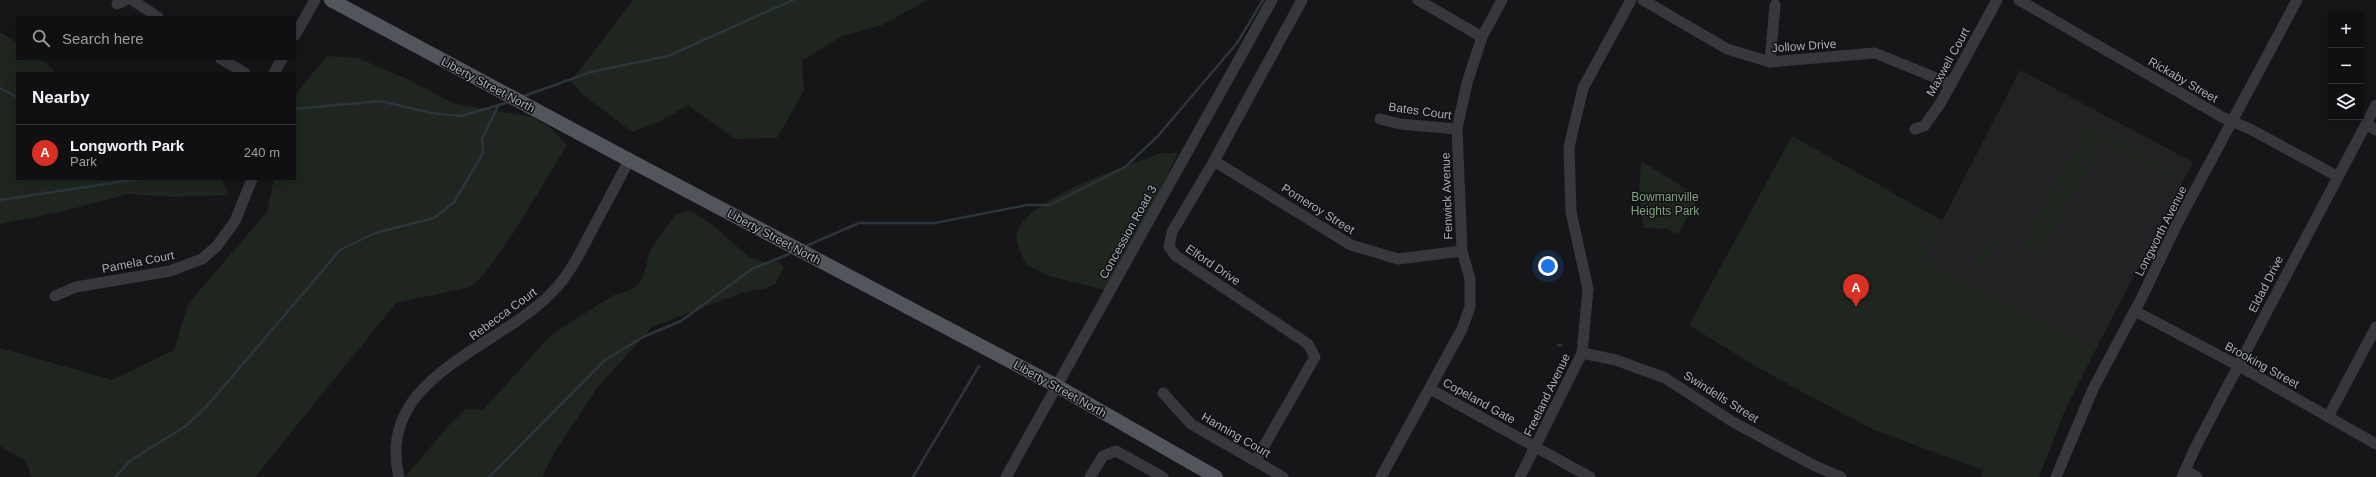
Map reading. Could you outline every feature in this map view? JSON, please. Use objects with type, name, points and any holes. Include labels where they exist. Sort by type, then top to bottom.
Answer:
[{"type":"main road","name":"Liberty Street North","points":[[331,0],[629,160],[1057,386],[1216,477]]},
{"type":"street","points":[[132,0],[156,16]]},
{"type":"street","points":[[296,33],[315,0]]},
{"type":"street","name":"Concession Road 3","points":[[1006,477],[1272,0]]},
{"type":"street","name":"Elford Drive","points":[[1256,460],[1315,357],[1308,344],[1176,256],[1169,247],[1172,232],[1214,161],[1302,0]]},
{"type":"street","points":[[1418,0],[1482,37]]},
{"type":"street","name":"Fenwick Avenue","points":[[1430,389],[1462,329],[1470,307],[1470,279],[1462,251],[1457,129],[1467,83],[1482,37],[1502,0]]},
{"type":"street","name":"Freeland Avenue","points":[[1520,477],[1582,353],[1588,289],[1571,212],[1570,147],[1583,88],[1631,0]]},
{"type":"street","name":"Jollow Drive","points":[[1643,0],[1727,49],[1770,62],[1875,53],[1951,84]]},
{"type":"street","name":"Maxwell Court","points":[[1915,129],[1924,126],[1951,84],[1997,0]]},
{"type":"street","name":"Rickaby Street","points":[[2019,0],[2232,122],[2250,129],[2337,176]]},
{"type":"street","name":"Longworth Avenue","points":[[2056,477],[2093,389],[2135,311],[2177,224],[2297,0]]},
{"type":"street","points":[[1770,62],[1776,5]]},
{"type":"street","points":[[223,60],[243,72]]},
{"type":"street","points":[[275,72],[281,60]]},
{"type":"street","name":"Eldad Drive","points":[[2183,473],[2337,176],[2376,105]]},
{"type":"street","name":"Bates Court","points":[[1380,119],[1400,124],[1457,129]]},
{"type":"street","points":[[2366,124],[2376,130]]},
{"type":"street","name":"Rebecca Court","points":[[399,477],[396,445],[404,413],[412,400],[434,378],[519,320],[558,286],[575,262],[629,160]]},
{"type":"street","name":"Pomeroy Street","points":[[1214,161],[1351,245],[1398,259],[1462,251]]},
{"type":"street","name":"Pamela Court","points":[[55,296],[76,287],[170,271],[202,259],[217,246],[235,221],[252,180]]},
{"type":"street","name":"Brooking Street","points":[[2135,311],[2238,366],[2376,444]]},
{"type":"street","points":[[2328,418],[2376,327]]},
{"type":"street","name":"Swindells Street","points":[[1582,353],[1616,360],[1665,378],[1733,422],[1815,466],[1841,477]]},
{"type":"street","points":[[1381,477],[1430,389]]},
{"type":"street","name":"Copeland Gate","points":[[1430,389],[1590,477]]},
{"type":"street","name":"Hanning Court","points":[[1163,393],[1191,424],[1256,460],[1283,477]]},
{"type":"street","points":[[1090,477],[1103,456],[1116,451],[1164,477]]},
{"type":"street","points":[[2183,473],[2197,477]]},
{"type":"shaded area","points":[[2020,70],[2193,162],[2096,349],[1978,289],[1923,258]]},
{"type":"green space","points":[[633,0],[928,0],[882,25],[842,36],[802,61],[804,91],[777,138],[735,139],[688,105],[659,122],[632,132],[583,95],[571,81]]},
{"type":"green space","points":[[0,32],[16,42],[16,60],[42,60],[56,72],[16,72],[16,180],[222,180],[228,195],[173,197],[128,194],[64,211],[0,224]]},
{"type":"green space","points":[[327,56],[358,58],[407,79],[455,104],[533,117],[551,128],[567,145],[514,232],[484,274],[471,287],[396,303],[255,477],[32,477],[26,461],[0,446],[0,348],[112,380],[174,350],[188,304],[267,212],[274,180],[296,180],[296,96],[298,91]]},
{"type":"green space","points":[[2089,123],[2170,168],[2166,176],[2103,141],[2038,258],[2020,247]]},
{"type":"green space","points":[[1792,136],[1943,221],[1923,258],[1978,289],[2096,349],[2065,410],[2039,477],[1981,477],[1983,470],[1874,430],[1760,369],[1689,325]]},
{"type":"green space","points":[[1162,153],[1178,153],[1109,291],[1049,276],[1026,265],[1019,248],[1017,234],[1018,230],[1028,217],[1043,205],[1083,183]]},
{"type":"green space","name":"Bowmanville Heights Park","points":[[1641,161],[1699,197],[1678,234],[1667,229],[1644,228],[1639,194]]},
{"type":"green space","points":[[690,210],[710,223],[749,257],[764,262],[779,262],[784,267],[775,284],[767,288],[741,293],[652,327],[597,388],[554,453],[542,477],[405,477],[451,423],[466,409],[483,410],[552,334],[614,295],[633,289],[642,279],[651,249],[676,214]]},
{"type":"green space","points":[[1985,241],[1995,246],[1984,268],[1974,263]]},
{"type":"waterway","points":[[524,96],[591,72],[668,56],[793,0]]},
{"type":"waterway","points":[[806,246],[859,223],[935,223],[1027,205],[1050,205],[1125,167],[1158,136],[1237,43],[1263,0]]},
{"type":"waterway","points":[[0,88],[16,96]]},
{"type":"waterway","points":[[296,109],[380,101],[431,113],[461,116],[506,103]]},
{"type":"waterway","points":[[115,477],[131,460],[186,426],[207,406],[340,250],[375,233],[434,218],[454,202],[483,153],[482,139],[498,106]]},
{"type":"waterway","points":[[0,200],[132,180]]},
{"type":"waterway","points":[[489,477],[605,360],[643,337],[681,321],[752,269],[789,254]]},
{"type":"waterway","points":[[913,477],[979,366]]},
{"type":"place","name":"Longworth Park","points":[[1856,307]]}]
